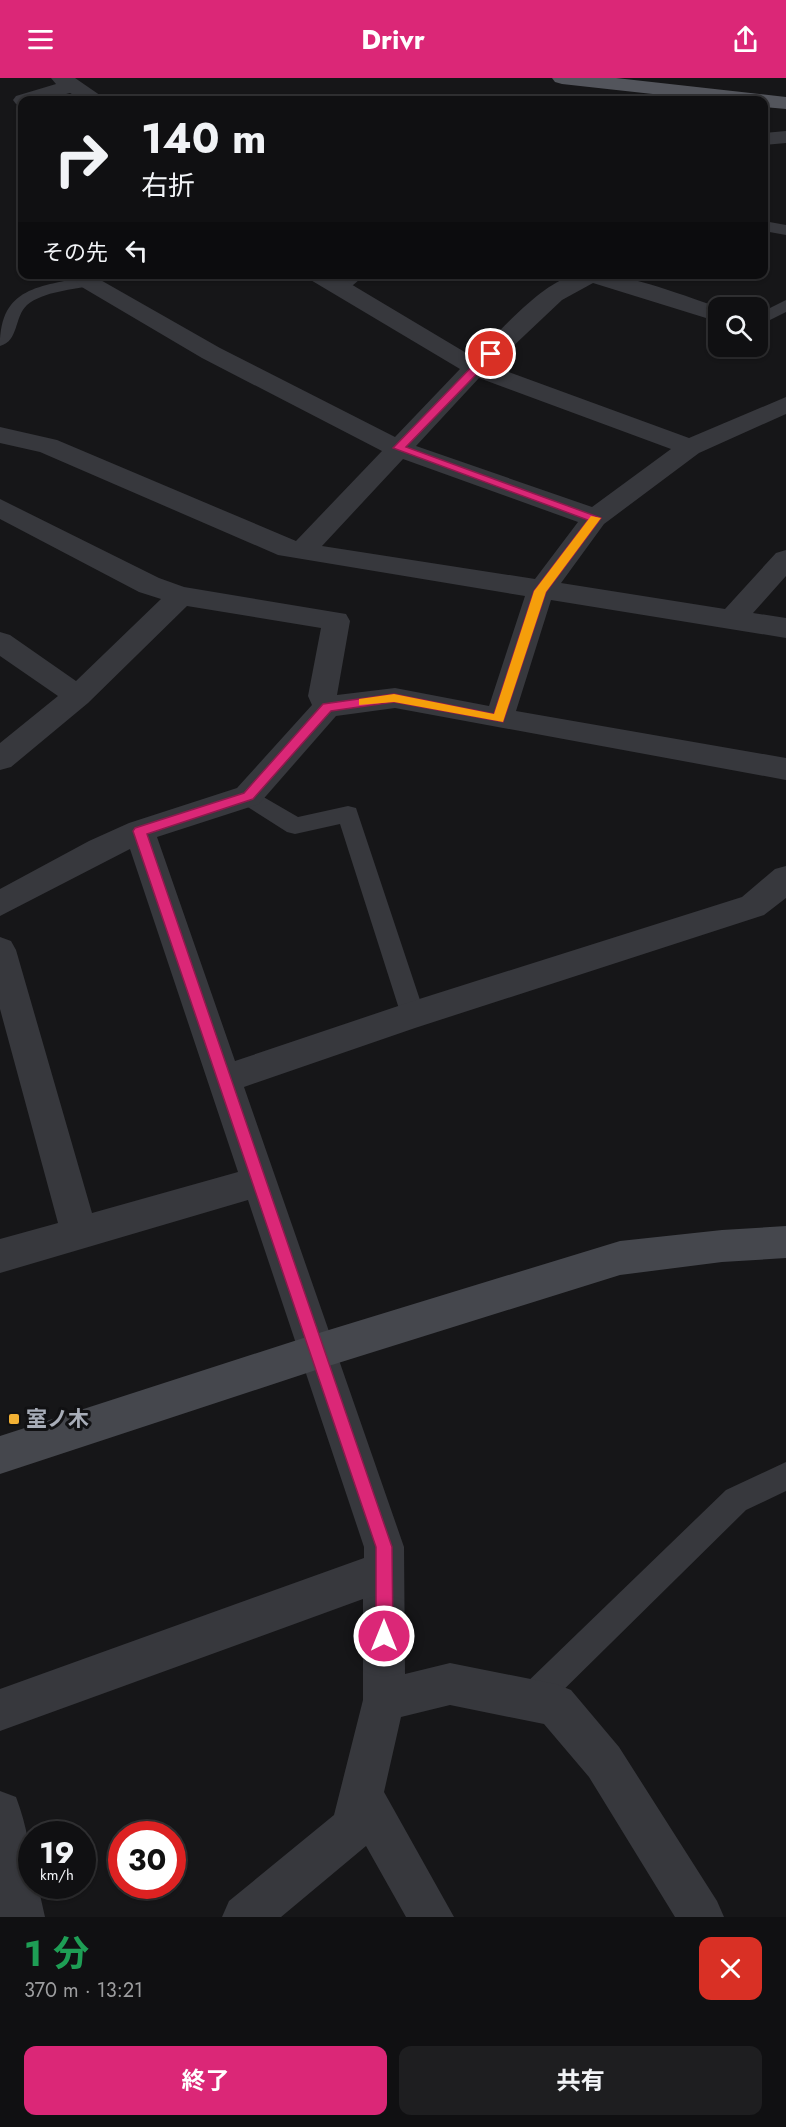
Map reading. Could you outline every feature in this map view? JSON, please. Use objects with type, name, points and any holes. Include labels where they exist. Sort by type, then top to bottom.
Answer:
[{"type":"main road","points":[[562,78],[723,96]]},
{"type":"main road","points":[[768,101],[786,103]]},
{"type":"street","points":[[34,96],[67,81],[91,96]]},
{"type":"street","points":[[768,139],[786,137]]},
{"type":"street","points":[[99,279],[211,353],[399,448],[595,518]]},
{"type":"street","points":[[302,551],[475,368],[554,295],[584,279]]},
{"type":"street","points":[[605,279],[708,311]]},
{"type":"street","points":[[349,281],[475,368],[690,447]]},
{"type":"street","points":[[499,719],[540,591],[595,518],[690,447],[782,413]]},
{"type":"street","points":[[0,435],[48,446],[287,549],[540,591],[786,628]]},
{"type":"street","points":[[0,508],[149,585],[181,596],[336,621],[322,696],[327,707]]},
{"type":"street","points":[[732,619],[786,559]]},
{"type":"street","points":[[0,759],[78,696],[181,596]]},
{"type":"street","points":[[0,642],[78,696]]},
{"type":"street","points":[[0,904],[100,849],[140,831],[248,796],[327,707],[394,698],[499,719],[786,769]]},
{"type":"street","points":[[140,831],[384,1547],[384,1700],[353,1828],[244,1917]]},
{"type":"street","points":[[226,1079],[412,1015],[753,906],[777,888],[786,878]]},
{"type":"street","points":[[0,950],[79,1233]]},
{"type":"street","points":[[0,1256],[261,1181]]},
{"type":"street","points":[[0,1455],[319,1351],[620,1258],[722,1245],[786,1242]]},
{"type":"street","points":[[0,1710],[385,1571]]},
{"type":"street","points":[[384,1700],[450,1684],[556,1705],[604,1762],[701,1917]]},
{"type":"street","points":[[361,1795],[431,1917]]},
{"type":"street","points":[[0,1813],[21,1917]]},
{"type":"lane","points":[[768,227],[786,230]]},
{"type":"lane","points":[[0,341],[8,334],[15,309],[24,298],[93,279]]},
{"type":"lane","points":[[768,315],[786,305]]},
{"type":"lane","points":[[248,796],[295,826],[348,814],[412,1015]]},
{"type":"lane","points":[[531,1700],[736,1500],[786,1476]]},
{"type":"slow traffic","points":[[364,702],[394,698],[499,719],[540,591],[595,518]]},
{"type":"place","name":"室ノ木","points":[[14,1419]]},
{"type":"route","points":[[384,1636],[384,1547],[312,1330],[140,831],[248,796],[327,707],[394,698],[499,719],[540,591],[595,518],[399,448],[491,354]]}]
